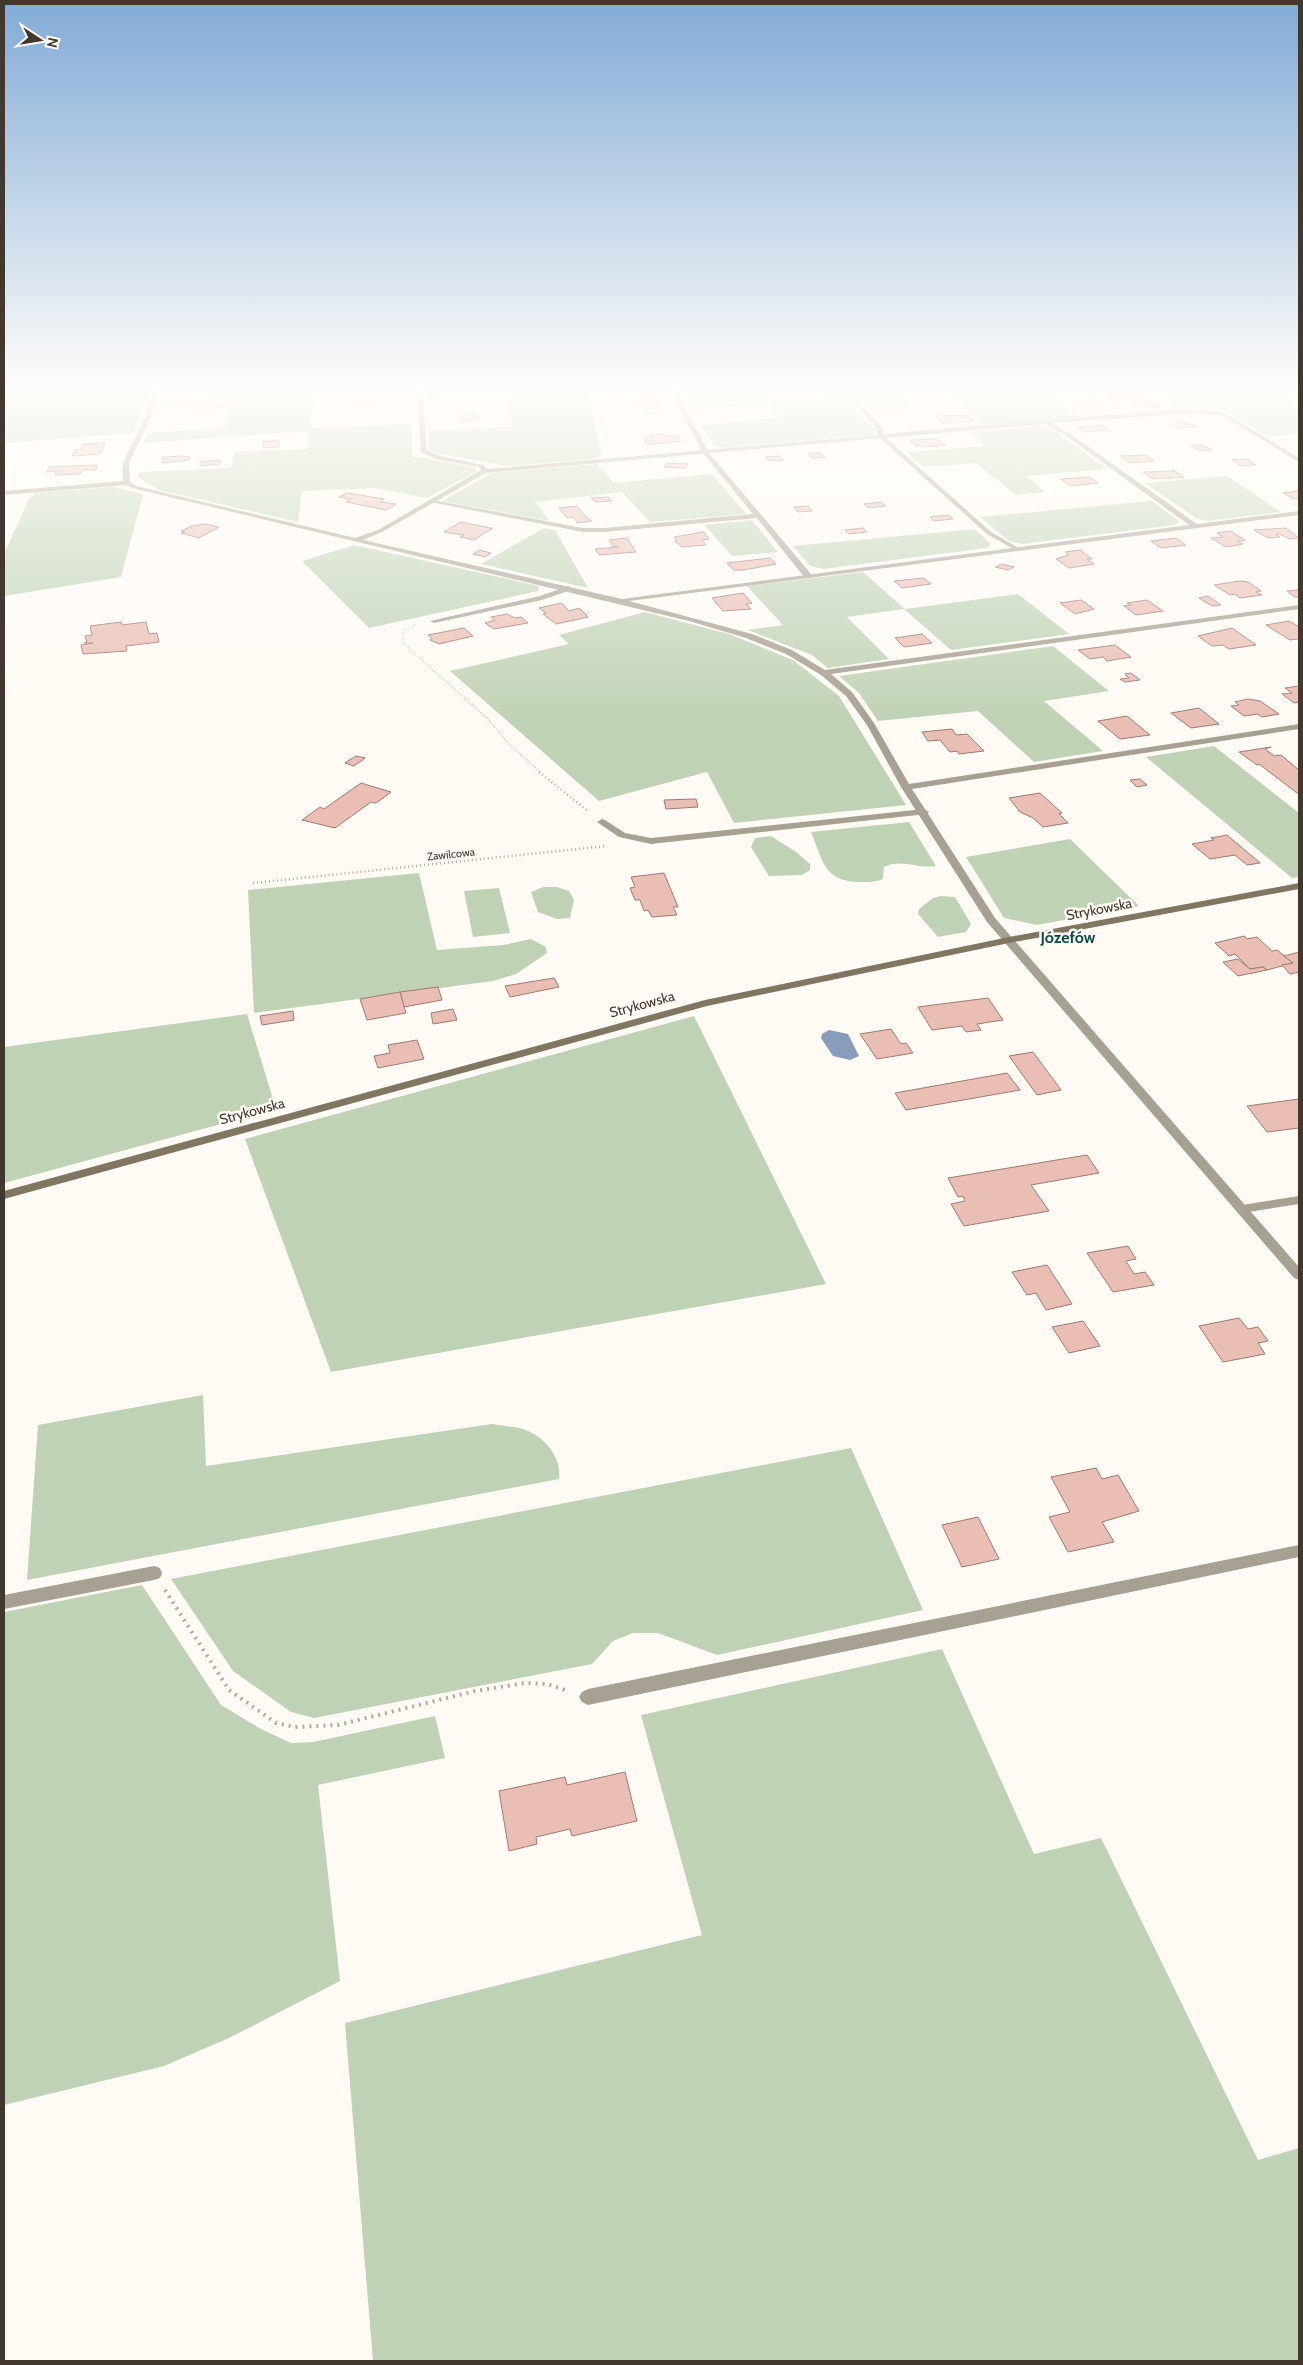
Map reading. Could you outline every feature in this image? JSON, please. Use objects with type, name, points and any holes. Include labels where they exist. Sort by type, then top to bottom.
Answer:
[{"type":"street","points":[[181,500],[618,600],[749,636],[789,652],[824,673],[849,694],[871,725],[906,787],[924,812],[970,889],[991,920],[1299,1275]]},
{"type":"street","points":[[354,540],[369,536],[436,500]]},
{"type":"street","points":[[746,500],[808,576]]},
{"type":"street","points":[[953,500],[989,533],[1017,548]]},
{"type":"street","points":[[1159,500],[1195,526]]},
{"type":"street","points":[[433,502],[583,530],[604,530],[759,516]]},
{"type":"street","points":[[618,600],[1299,513]]},
{"type":"street","points":[[434,621],[542,598],[568,588]]},
{"type":"street","points":[[824,673],[1299,606]]},
{"type":"street","points":[[906,787],[1299,726]]},
{"type":"street","points":[[602,822],[622,835],[651,841],[924,812]]},
{"type":"street","name":"Strykowska","points":[[4,1196],[705,1003],[1009,940],[1299,886]]},
{"type":"street","points":[[1242,1209],[1299,1200]]},
{"type":"street","points":[[588,1697],[1299,1552]]},
{"type":"street","points":[[4,1602],[154,1573]]},
{"type":"path","points":[[434,621],[405,630],[402,638],[405,645],[486,717],[525,760],[602,822]]},
{"type":"path","name":"Zawilcowa","points":[[253,884],[612,846]]},
{"type":"path","points":[[154,1573],[229,1690],[276,1723],[296,1727],[338,1725],[475,1691],[525,1683],[547,1684],[588,1697]]},
{"type":"green space","points":[[28,500],[141,500],[121,577],[4,596],[4,554]]},
{"type":"green space","points":[[204,500],[301,500],[298,522]]},
{"type":"green space","points":[[549,500],[535,502],[550,521],[442,501]]},
{"type":"green space","points":[[630,500],[734,500],[746,514],[650,522]]},
{"type":"green space","points":[[1170,500],[1264,500],[1281,512],[1208,521],[1196,518]]},
{"type":"green space","points":[[1152,501],[1179,521],[1175,525],[1022,544],[1009,541],[980,517]]},
{"type":"green space","points":[[752,520],[778,552],[732,556],[704,525]]},
{"type":"green space","points":[[544,528],[555,530],[588,588],[481,564]]},
{"type":"green space","points":[[975,529],[991,544],[987,548],[823,569],[810,566],[793,546]]},
{"type":"green space","points":[[354,545],[539,586],[538,591],[369,628],[302,561]]},
{"type":"green space","points":[[863,572],[905,609],[1018,594],[1069,634],[951,650],[904,609],[847,617],[889,659],[828,668],[812,655],[748,630],[783,625],[747,586]]},
{"type":"green space","points":[[645,612],[729,634],[793,660],[839,696],[906,805],[734,823],[707,772],[599,801],[450,671],[569,644],[559,635]]},
{"type":"green space","points":[[1053,646],[1109,691],[1044,701],[1103,751],[1034,762],[978,711],[878,721],[859,693],[839,676]]},
{"type":"green space","points":[[1214,746],[1299,813],[1299,877],[1292,878],[1146,757]]},
{"type":"green space","points":[[909,822],[936,866],[890,864],[884,867],[883,879],[872,882],[848,881],[832,874],[822,861],[811,832]]},
{"type":"green space","points":[[771,836],[796,852],[810,864],[810,870],[802,875],[769,876],[751,847],[755,838]]},
{"type":"green space","points":[[1070,839],[1139,906],[1037,925],[1004,918],[966,857]]},
{"type":"green space","points":[[419,873],[437,950],[504,945],[531,939],[546,947],[547,953],[516,974],[493,981],[254,1013],[248,890]]},
{"type":"green space","points":[[543,887],[557,887],[569,891],[574,900],[570,918],[557,919],[538,912],[531,892]]},
{"type":"green space","points":[[499,888],[510,933],[473,937],[464,891]]},
{"type":"green space","points":[[941,896],[955,897],[971,924],[966,932],[938,937],[918,914],[919,909],[933,898]]},
{"type":"green space","points":[[247,1014],[276,1109],[4,1183],[4,1047]]},
{"type":"green space","points":[[694,1016],[826,1284],[331,1372],[245,1139]]},
{"type":"green space","points":[[203,1395],[206,1466],[492,1424],[520,1428],[543,1440],[554,1454],[559,1470],[559,1479],[27,1580],[38,1425]]},
{"type":"green space","points":[[851,1448],[923,1610],[717,1655],[658,1633],[633,1633],[613,1641],[592,1664],[314,1718],[291,1712],[233,1671],[171,1579]]},
{"type":"green space","points":[[142,1585],[221,1705],[261,1729],[291,1743],[313,1742],[435,1716],[445,1758],[318,1785],[340,1981],[229,2038],[164,2066],[4,2105],[4,1612]]},
{"type":"green space","points":[[942,1649],[1034,1854],[1101,1838],[1258,2160],[1299,2148],[1299,2361],[373,2361],[345,2023],[702,1935],[641,1715]]},
{"type":"water","points":[[829,1030],[848,1034],[859,1056],[850,1060],[833,1056],[821,1038],[822,1034]]},
{"type":"building","points":[[349,500],[382,500],[380,502],[396,504],[386,510],[346,502]]},
{"type":"building","points":[[593,500],[612,501],[595,502]]},
{"type":"building","points":[[881,502],[886,506],[869,508],[864,504]]},
{"type":"building","points":[[577,506],[592,521],[578,523],[573,517],[567,518],[559,508]]},
{"type":"building","points":[[808,506],[812,511],[798,512],[794,507]]},
{"type":"building","points":[[949,515],[953,519],[934,521],[930,517]]},
{"type":"building","points":[[461,522],[493,528],[474,540],[460,537],[464,535],[444,532]]},
{"type":"building","points":[[206,524],[219,527],[199,538],[181,533],[185,532],[181,531],[192,526]]},
{"type":"building","points":[[863,528],[867,532],[849,534],[845,530]]},
{"type":"building","points":[[1286,528],[1299,538],[1289,539],[1276,534],[1280,537],[1268,538],[1254,530]]},
{"type":"building","points":[[1230,531],[1245,540],[1237,541],[1243,544],[1226,547],[1211,538],[1223,537],[1217,533]]},
{"type":"building","points":[[704,532],[709,539],[702,540],[706,545],[682,547],[675,541],[677,540],[674,537]]},
{"type":"building","points":[[627,538],[636,552],[599,555],[595,549],[619,547],[613,546],[609,540]]},
{"type":"building","points":[[1176,538],[1186,545],[1161,548],[1151,541]]},
{"type":"building","points":[[480,550],[491,553],[485,557],[473,554]]},
{"type":"building","points":[[1080,550],[1092,559],[1087,559],[1094,564],[1069,568],[1056,559],[1069,555],[1065,552]]},
{"type":"building","points":[[770,558],[776,564],[744,570],[734,570],[727,563]]},
{"type":"building","points":[[1002,564],[1014,567],[1008,570],[995,567]]},
{"type":"building","points":[[923,578],[931,584],[902,588],[894,581]]},
{"type":"building","points":[[1240,581],[1248,582],[1261,591],[1256,592],[1262,595],[1240,598],[1235,594],[1230,595],[1214,585]]},
{"type":"building","points":[[1299,590],[1299,597],[1295,597],[1287,591]]},
{"type":"building","points":[[743,593],[752,603],[746,604],[751,609],[723,611],[712,598]]},
{"type":"building","points":[[1208,596],[1221,605],[1212,606],[1199,598]]},
{"type":"building","points":[[1081,600],[1094,609],[1075,614],[1060,603]]},
{"type":"building","points":[[1147,600],[1163,611],[1136,615],[1124,606],[1131,605],[1127,603]]},
{"type":"building","points":[[561,603],[569,611],[579,608],[588,617],[556,624],[543,614],[546,613],[539,608]]},
{"type":"building","points":[[507,614],[515,618],[521,617],[528,623],[494,629],[485,623],[495,620],[491,617]]},
{"type":"building","points":[[1289,621],[1299,627],[1299,639],[1290,640],[1266,625]]},
{"type":"building","points":[[121,622],[122,625],[146,622],[149,634],[157,633],[159,642],[126,646],[127,651],[83,654],[81,645],[93,643],[84,643],[87,642],[85,636],[92,635],[90,626]]},
{"type":"building","points":[[464,628],[473,636],[439,644],[430,640],[432,638],[428,635]]},
{"type":"building","points":[[1232,628],[1256,645],[1229,649],[1223,645],[1212,646],[1198,636]]},
{"type":"building","points":[[922,634],[932,643],[904,647],[895,638]]},
{"type":"building","points":[[1115,645],[1131,657],[1107,661],[1103,657],[1090,659],[1078,650]]},
{"type":"building","points":[[1131,673],[1140,680],[1125,682],[1120,679],[1129,678],[1125,674]]},
{"type":"building","points":[[1299,686],[1299,702],[1294,703],[1282,694],[1292,693],[1285,688]]},
{"type":"building","points":[[1248,699],[1260,701],[1279,714],[1262,717],[1258,714],[1244,716],[1231,706],[1239,705],[1235,702]]},
{"type":"building","points":[[1199,708],[1219,724],[1191,728],[1171,713]]},
{"type":"building","points":[[1127,716],[1150,735],[1120,739],[1098,721]]},
{"type":"building","points":[[952,729],[956,735],[967,734],[984,751],[959,754],[957,751],[950,752],[940,740],[928,741],[922,732]]},
{"type":"building","points":[[1271,747],[1265,749],[1274,756],[1281,755],[1299,770],[1299,793],[1239,752]]},
{"type":"building","points":[[356,756],[365,758],[354,766],[345,763]]},
{"type":"building","points":[[1140,779],[1147,785],[1137,787],[1130,780]]},
{"type":"building","points":[[361,783],[391,792],[376,803],[371,802],[335,828],[302,820],[320,807],[324,809]]},
{"type":"building","points":[[1040,793],[1062,813],[1059,814],[1068,823],[1043,827],[1033,818],[1020,812],[1009,798]]},
{"type":"building","points":[[696,799],[698,807],[666,809],[664,800]]},
{"type":"building","points":[[1227,835],[1260,863],[1247,865],[1235,855],[1210,859],[1192,844],[1214,840],[1211,838]]},
{"type":"building","points":[[664,873],[678,907],[673,907],[677,915],[652,917],[648,910],[644,911],[640,900],[635,900],[630,888],[635,887],[631,877]]},
{"type":"building","points":[[1244,936],[1247,939],[1257,937],[1272,951],[1277,950],[1293,963],[1267,970],[1263,967],[1250,969],[1235,954],[1229,956],[1215,943]]},
{"type":"building","points":[[1299,952],[1299,972],[1290,974],[1282,965],[1293,963],[1284,956]]},
{"type":"building","points":[[1238,959],[1250,969],[1263,967],[1267,970],[1238,976],[1223,962]]},
{"type":"building","points":[[554,978],[559,987],[510,997],[505,986]]},
{"type":"building","points":[[438,987],[442,1000],[404,1007],[400,992]]},
{"type":"building","points":[[400,992],[406,1013],[367,1020],[360,999]]},
{"type":"building","points":[[988,998],[1003,1020],[977,1024],[981,1030],[966,1032],[962,1026],[932,1030],[918,1007]]},
{"type":"building","points":[[453,1009],[457,1020],[433,1024],[431,1013]]},
{"type":"building","points":[[293,1011],[294,1020],[262,1025],[260,1016]]},
{"type":"building","points":[[891,1029],[901,1044],[906,1043],[913,1053],[877,1059],[860,1034]]},
{"type":"building","points":[[417,1040],[424,1059],[378,1068],[374,1056],[390,1053],[388,1045]]},
{"type":"building","points":[[1033,1052],[1061,1090],[1037,1095],[1009,1056]]},
{"type":"building","points":[[1007,1073],[1020,1090],[906,1110],[895,1093]]},
{"type":"building","points":[[1299,1099],[1299,1128],[1267,1132],[1247,1106]]},
{"type":"building","points":[[1087,1155],[1099,1173],[1031,1185],[1049,1211],[964,1226],[951,1204],[965,1201],[963,1196],[958,1197],[948,1178]]},
{"type":"building","points":[[1128,1246],[1136,1259],[1126,1261],[1134,1274],[1145,1272],[1154,1285],[1113,1292],[1087,1253]]},
{"type":"building","points":[[1047,1265],[1072,1304],[1046,1310],[1036,1293],[1027,1295],[1012,1272]]},
{"type":"building","points":[[1239,1318],[1248,1329],[1258,1327],[1268,1341],[1258,1343],[1265,1354],[1223,1362],[1199,1326]]},
{"type":"building","points":[[1083,1321],[1100,1346],[1069,1353],[1052,1327]]},
{"type":"building","points":[[1096,1468],[1102,1479],[1118,1475],[1139,1511],[1102,1522],[1114,1542],[1068,1552],[1049,1517],[1070,1512],[1051,1477]]},
{"type":"building","points":[[978,1517],[999,1559],[962,1567],[942,1525]]},
{"type":"building","points":[[625,1772],[637,1821],[572,1836],[570,1829],[536,1837],[537,1844],[509,1851],[499,1791],[565,1777],[567,1785]]},
{"type":"district","name":"Józefów","points":[[1068,937]]}]
